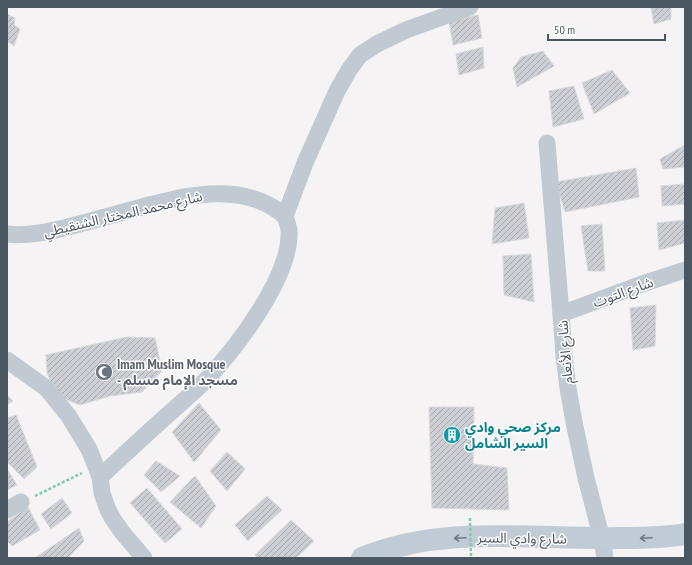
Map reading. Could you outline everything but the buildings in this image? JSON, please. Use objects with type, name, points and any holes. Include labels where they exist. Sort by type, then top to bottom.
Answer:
[{"type":"main road","name":"شارع وادي السير","points":[[362,558],[392,547],[438,539],[484,536],[603,548],[646,538],[685,534]]},
{"type":"street","points":[[98,472],[205,380],[233,349],[253,321],[270,293],[286,257],[289,238],[285,216],[306,163],[337,91],[360,55],[377,44],[406,30],[470,7]]},
{"type":"street","name":"شارع الأنعام","points":[[547,143],[564,356],[568,388],[586,478],[603,548]]},
{"type":"street","name":"شارع محمد المختار الشنقيطي","points":[[7,234],[32,234],[54,231],[177,198],[199,195],[240,195],[264,202],[285,216]]},
{"type":"street","name":"شارع التوت","points":[[561,314],[685,270]]},
{"type":"street","points":[[7,360],[46,388],[68,415],[89,449],[98,472],[102,493],[108,510],[122,532],[144,558]]},
{"type":"path","points":[[14,506],[98,472]]},
{"type":"path","points":[[470,518],[471,558]]},
{"type":"place","name":"Imam Muslim Mosque - مسجد الإمام مسلم","points":[[104,372]]},
{"type":"place","name":"مركز صحي وادي السير الشامل","points":[[452,435]]}]
